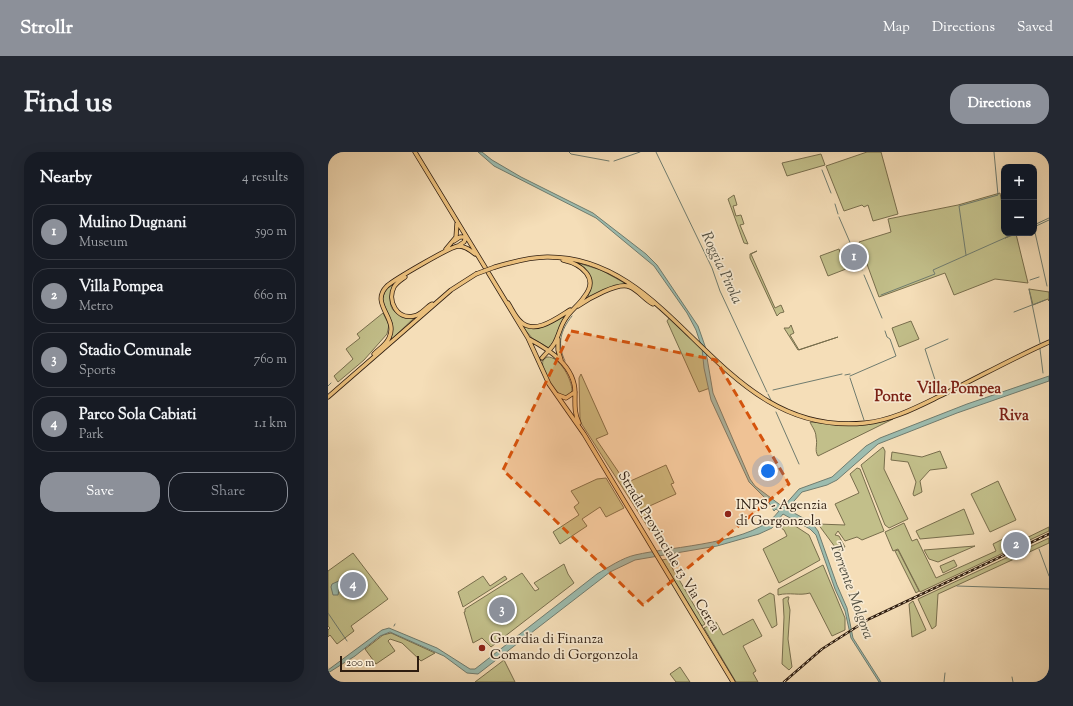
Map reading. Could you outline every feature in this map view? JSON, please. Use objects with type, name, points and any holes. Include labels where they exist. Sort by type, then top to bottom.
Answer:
[{"type":"main road","name":"Strada Provinciale 13 Via Cerca","points":[[415,152],[528,338],[540,363],[542,373],[584,434],[733,682]]},
{"type":"main road","points":[[454,245],[457,234],[457,222]]},
{"type":"main road","points":[[454,245],[458,238],[466,237]]},
{"type":"main road","points":[[370,361],[374,354],[386,342],[392,331],[390,320],[381,305],[383,292],[390,284],[454,245],[464,242],[466,237]]},
{"type":"main road","points":[[454,245],[465,248],[478,255]]},
{"type":"main road","points":[[540,363],[542,358],[555,343],[559,332],[573,308],[588,291],[589,284],[587,274],[578,264],[549,257]]},
{"type":"main road","points":[[328,397],[460,283],[476,274],[495,267],[518,261],[549,257],[580,261],[608,271],[632,285],[659,307],[748,388],[775,406],[802,417],[829,422],[849,424],[879,421],[900,415],[1049,342]]},
{"type":"main road","points":[[418,268],[394,287],[392,299],[395,309],[404,315],[413,316],[438,301]]},
{"type":"main road","points":[[495,285],[519,320],[528,326],[540,326],[573,308]]},
{"type":"main road","points":[[569,314],[580,305],[611,288],[622,286],[631,287],[659,307]]},
{"type":"main road","points":[[559,332],[558,350],[562,363]]},
{"type":"main road","name":"Strada Provinciale 13 Via Cerca","points":[[528,338],[549,350],[557,357],[572,378],[575,392],[575,410],[584,434]]},
{"type":"main road","points":[[542,358],[550,354],[557,357]]},
{"type":"main road","points":[[555,393],[566,398],[575,392]]},
{"type":"highlighted area","points":[[571,331],[716,360],[789,484],[643,605],[503,470]]},
{"type":"shaded area","points":[[478,152],[482,152],[492,160],[521,177],[593,213],[646,254],[657,265],[698,326],[705,346],[713,393],[750,479],[755,486],[783,507],[799,489],[832,477],[866,446],[880,438],[967,404],[1049,376],[1049,381],[957,413],[878,444],[837,480],[827,485],[802,492],[787,509],[812,523],[818,531],[837,585],[847,608],[853,638],[881,682],[879,682],[851,638],[845,611],[835,589],[816,535],[810,529],[783,514],[772,528],[759,534],[717,546],[635,560],[610,572],[478,674],[467,673],[444,656],[390,632],[380,636],[355,656],[328,673],[328,670],[382,630],[389,628],[437,648],[470,669],[475,669],[597,574],[620,560],[630,556],[713,542],[733,537],[752,531],[768,522],[779,511],[776,509],[774,511],[768,501],[749,482],[711,400],[704,368],[702,348],[696,330],[687,313],[654,266],[596,218],[494,166]]},
{"type":"shaded area","points":[[867,152],[881,152],[898,214],[873,221],[868,205],[864,207],[862,205],[844,211],[826,166]]},
{"type":"shaded area","points":[[821,154],[825,165],[787,176],[782,163]]},
{"type":"shaded area","points":[[1000,193],[1001,236],[1009,236],[1005,238],[1016,236],[1028,283],[995,279],[954,295],[945,273],[879,297],[859,242],[891,232],[888,219],[958,205]]},
{"type":"shaded area","points":[[734,195],[737,205],[733,206],[736,216],[741,215],[744,224],[740,225],[748,244],[744,243],[728,199]]},
{"type":"shaded area","points":[[839,249],[846,269],[828,276],[820,256]]},
{"type":"shaded area","points":[[757,251],[751,254],[775,308],[781,305],[784,312],[777,316],[750,258],[750,254]]},
{"type":"shaded area","points":[[578,263],[601,270],[630,286],[622,285],[587,301],[591,284],[585,269]]},
{"type":"shaded area","points":[[397,281],[390,299],[390,303],[394,311],[404,316],[415,317],[391,340],[392,323],[382,300],[386,288]]},
{"type":"shaded area","points":[[1029,289],[1049,292],[1049,301],[1048,299],[1033,305]]},
{"type":"shaded area","points":[[383,313],[389,325],[387,334],[364,360],[338,382],[334,376],[353,359],[346,349],[360,338],[357,334]]},
{"type":"shaded area","points":[[565,316],[554,341],[549,348],[532,338],[522,326],[528,328],[538,328]]},
{"type":"shaded area","points":[[670,317],[703,348],[710,388],[699,392],[667,321]]},
{"type":"shaded area","points":[[911,321],[919,339],[899,347],[892,328]]},
{"type":"shaded area","points":[[791,325],[794,333],[790,335],[799,350],[784,328],[789,328]]},
{"type":"shaded area","points":[[547,357],[556,360],[561,364],[568,375],[572,391],[567,397],[557,392],[546,377],[543,360]]},
{"type":"shaded area","points":[[581,374],[608,434],[596,439],[626,483],[666,465],[674,483],[671,484],[676,494],[643,509],[654,530],[651,532],[581,423],[579,378]]},
{"type":"shaded area","points":[[893,419],[818,456],[817,454],[816,435],[810,422],[849,425]]},
{"type":"shaded area","points":[[883,447],[885,451],[884,469],[908,519],[889,528],[885,525],[861,465]]},
{"type":"shaded area","points":[[940,451],[947,468],[930,470],[920,481],[922,492],[914,496],[913,494],[916,482],[908,462],[891,460],[892,452],[922,457]]},
{"type":"shaded area","points":[[857,468],[860,469],[884,531],[862,540],[857,537],[845,541],[838,531],[835,535],[839,536],[845,547],[838,551],[818,524],[845,525],[835,504],[859,493],[850,474]]},
{"type":"shaded area","points":[[606,478],[624,508],[606,517],[600,507],[582,519],[587,526],[560,544],[553,532],[579,515],[574,507],[579,503],[571,491],[597,479]]},
{"type":"shaded area","points":[[998,481],[1016,520],[990,532],[971,494]]},
{"type":"shaded area","points":[[964,509],[974,534],[920,539],[916,531]]},
{"type":"shaded area","points":[[783,518],[809,535],[820,560],[779,583],[763,549],[787,536],[784,530],[778,526]]},
{"type":"shaded area","points":[[904,523],[912,541],[917,539],[936,578],[996,551],[993,544],[1003,539],[1005,543],[1008,541],[1014,548],[920,592],[898,549],[893,551],[885,532]]},
{"type":"shaded area","points":[[1049,527],[1049,531],[1019,545],[1018,542]]},
{"type":"shaded area","points":[[1049,538],[1049,543],[938,594],[936,626],[932,629],[918,599]]},
{"type":"shaded area","points":[[975,546],[938,562],[929,559],[924,550]]},
{"type":"shaded area","points":[[898,550],[919,591],[916,593],[895,551]]},
{"type":"shaded area","points":[[353,553],[388,599],[351,626],[354,631],[337,644],[330,635],[328,637],[328,630],[330,628],[328,626],[328,571]]},
{"type":"shaded area","points":[[667,559],[705,624],[702,626],[662,560]]},
{"type":"shaded area","points":[[954,560],[957,566],[943,573],[940,566]]},
{"type":"shaded area","points":[[564,564],[574,583],[491,647],[482,638],[473,643],[464,612],[465,609],[522,573],[535,591],[539,589],[534,583]]},
{"type":"shaded area","points":[[823,565],[845,618],[845,630],[832,636],[810,593],[778,595],[778,589]]},
{"type":"shaded area","points":[[355,576],[358,578],[357,583],[348,586],[340,586],[338,595],[333,595],[331,587],[332,584],[341,580],[342,577]]},
{"type":"shaded area","points":[[483,576],[490,586],[505,576],[507,579],[463,607],[458,592]]},
{"type":"shaded area","points":[[770,593],[774,595],[777,625],[772,628],[758,600]]},
{"type":"shaded area","points":[[789,597],[788,601],[790,610],[788,639],[792,667],[789,670],[782,664],[784,617],[783,599]]},
{"type":"shaded area","points":[[913,601],[926,630],[912,637],[909,604]]},
{"type":"shaded area","points":[[753,619],[762,636],[743,646],[756,671],[753,673],[758,682],[736,682],[704,628],[716,622],[723,635]]},
{"type":"shaded area","points":[[391,633],[435,653],[421,661],[402,643],[390,639],[388,641],[395,651],[376,664],[365,649],[383,635]]},
{"type":"shaded area","points":[[504,660],[515,682],[475,682]]},
{"type":"shaded area","points":[[680,667],[690,682],[676,682],[670,674]]},
{"type":"waterway","points":[[569,152],[571,154],[609,161]]},
{"type":"waterway","points":[[614,161],[640,152]]},
{"type":"waterway","name":"Roggia Pirola","points":[[656,152],[712,268],[720,291],[767,392]]},
{"type":"waterway","points":[[966,255],[959,206],[998,195],[994,152]]},
{"type":"waterway","points":[[1048,152],[1049,160]]},
{"type":"waterway","points":[[822,170],[831,193]]},
{"type":"waterway","points":[[835,204],[838,214]]},
{"type":"waterway","points":[[839,217],[862,270]]},
{"type":"waterway","points":[[1037,224],[1049,218]]},
{"type":"waterway","points":[[1037,226],[1049,220]]},
{"type":"waterway","points":[[881,295],[935,274],[933,270],[1009,236]]},
{"type":"waterway","points":[[1036,236],[1047,286]]},
{"type":"waterway","points":[[864,275],[882,318]]},
{"type":"waterway","points":[[1030,280],[1039,277]]},
{"type":"waterway","points":[[1029,289],[1040,343]]},
{"type":"waterway","points":[[1014,312],[1045,300]]},
{"type":"waterway","points":[[565,361],[561,349],[561,338],[562,332],[572,316]]},
{"type":"waterway","points":[[850,376],[896,356],[890,339],[887,337],[885,331]]},
{"type":"waterway","points":[[939,392],[925,349],[948,339]]},
{"type":"waterway","points":[[1040,349],[1043,373]]},
{"type":"waterway","points":[[773,390],[842,374]]},
{"type":"waterway","points":[[845,375],[850,374]]},
{"type":"waterway","points":[[850,378],[864,420]]},
{"type":"waterway","points":[[328,386],[331,383]]},
{"type":"waterway","name":"Roggia Pirola","points":[[768,394],[771,400]]},
{"type":"waterway","name":"Roggia Pirola","points":[[776,412],[799,464]]},
{"type":"waterway","points":[[1039,549],[1049,576]]},
{"type":"waterway","points":[[957,586],[1049,589]]},
{"type":"waterway","points":[[328,613],[347,641]]},
{"type":"waterway","points":[[944,682],[945,673]]},
{"type":"waterway","points":[[1012,677],[1013,682]]},
{"type":"railway","points":[[784,682],[822,649],[869,619],[1049,534]]},
{"type":"place","name":"Mulino Dugnani","points":[[854,257]]},
{"type":"place","name":"INPS - Agenzia di Gorgonzola","points":[[728,514]]},
{"type":"place","name":"Villa Pompea","points":[[1016,545]]},
{"type":"place","name":"Parco Sola Cabiati","points":[[353,585]]},
{"type":"place","name":"Stadio Comunale","points":[[502,610]]},
{"type":"place","name":"Guardia di Finanza Comando di Gorgonzola","points":[[482,648]]},
{"type":"district","name":"Villa Pompea","points":[[959,389]]},
{"type":"district","name":"Ponte","points":[[893,397]]},
{"type":"district","name":"Riva","points":[[1014,416]]},
{"type":"water label","name":"Torrente Molgora","points":[[851,591]]}]
